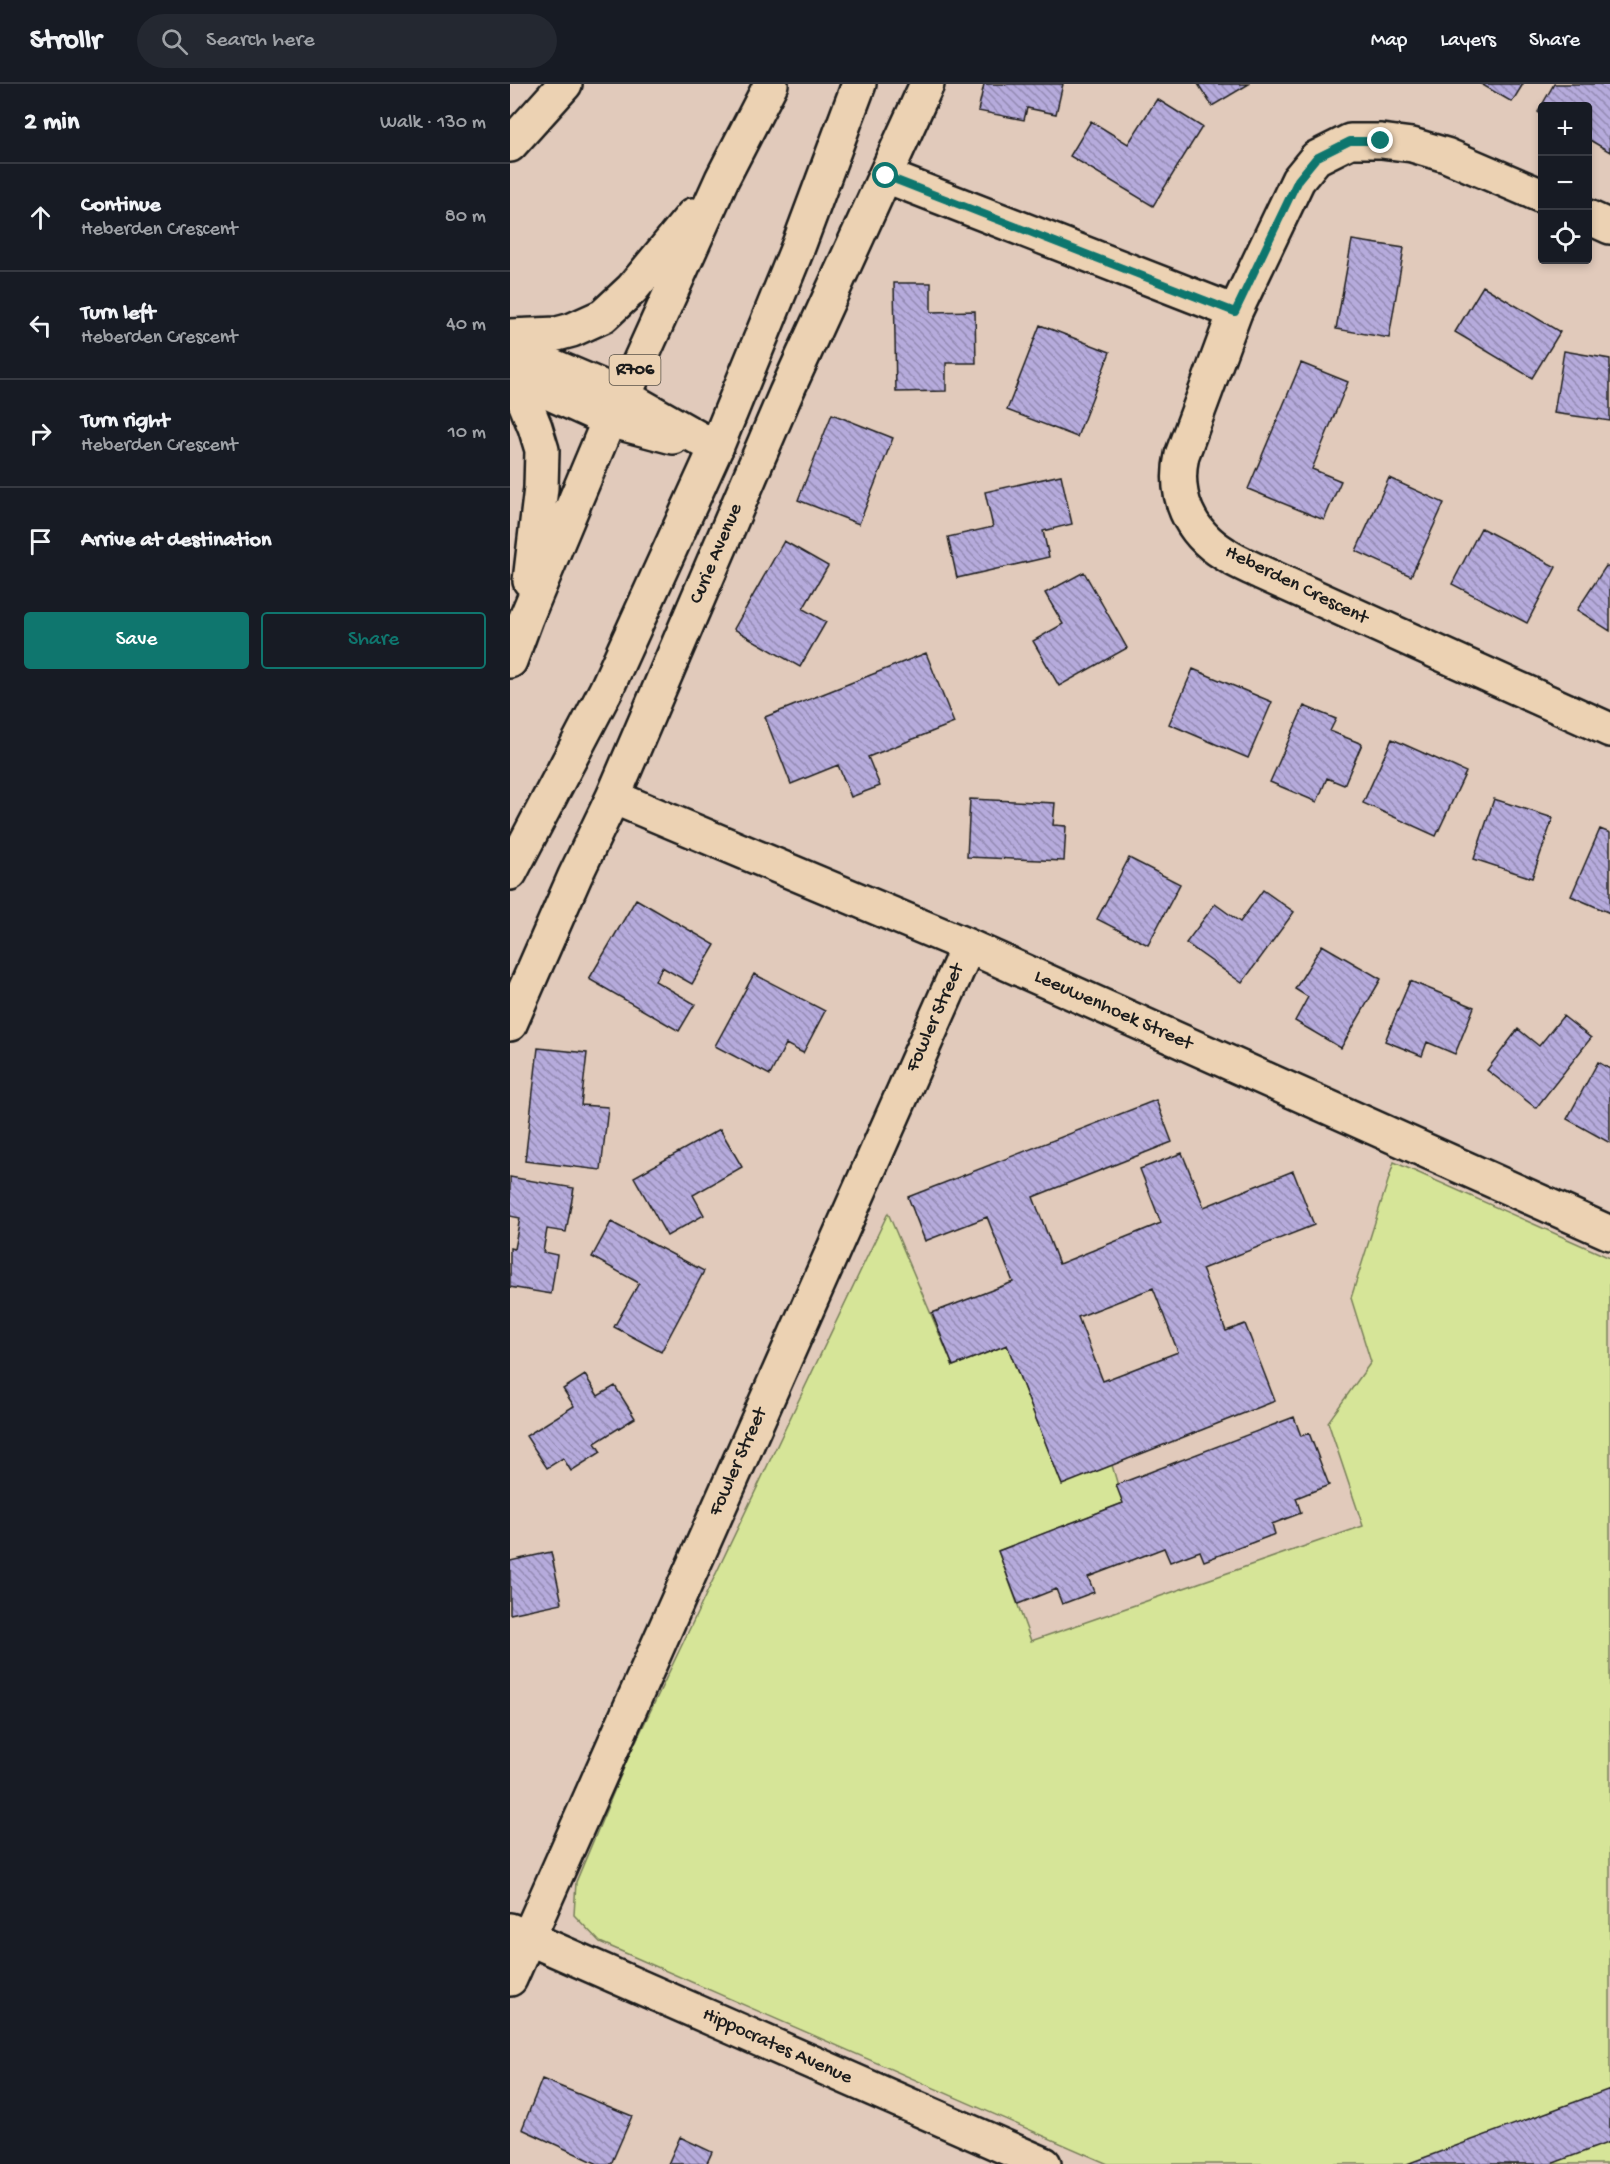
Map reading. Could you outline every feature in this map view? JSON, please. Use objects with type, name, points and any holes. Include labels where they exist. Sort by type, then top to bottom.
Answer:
[{"type":"street","points":[[510,145],[565,84]]},
{"type":"street","name":"R706","points":[[510,661],[526,618],[616,408],[722,180],[771,84]]},
{"type":"street","points":[[510,873],[606,690],[716,448],[798,247],[859,84]]},
{"type":"street","name":"Curie Avenue","points":[[510,1024],[575,876],[613,797],[786,393],[927,84]]},
{"type":"street","name":"Heberden Crescent","points":[[1538,194],[1446,155],[1412,145],[1381,141],[1350,141],[1316,158],[1298,180],[1235,312],[1180,463],[1179,492],[1193,525],[1224,554],[1610,730]]},
{"type":"street","points":[[886,176],[1235,312]]},
{"type":"street","points":[[510,336],[556,334],[572,330],[603,316],[632,289],[722,180]]},
{"type":"street","points":[[1592,219],[1610,227]]},
{"type":"street","points":[[510,348],[616,408]]},
{"type":"street","points":[[510,375],[616,408],[716,448]]},
{"type":"street","points":[[510,382],[524,400],[542,450],[541,488],[526,618]]},
{"type":"street","name":"Leeuwenhoek Street","points":[[613,797],[968,946],[1610,1233]]},
{"type":"street","name":"Fowler Street","points":[[510,1979],[519,1934],[968,946]]},
{"type":"street","name":"Hippocrates Avenue","points":[[519,1934],[1044,2164]]},
{"type":"green space","points":[[1394,1162],[1610,1258],[1610,2164],[1108,2164],[600,1942],[574,1915],[576,1882],[628,1758],[888,1213],[953,1366],[1007,1345],[1062,1484],[1112,1465],[1123,1503],[998,1551],[1031,1641],[1363,1526],[1328,1422],[1371,1362],[1351,1298]]},
{"type":"building","points":[[984,84],[1063,84],[1056,114],[1027,108],[1024,120],[978,111]]},
{"type":"building","points":[[1198,84],[1249,84],[1212,106]]},
{"type":"building","points":[[1481,84],[1523,84],[1512,102]]},
{"type":"building","points":[[1554,84],[1610,84],[1610,152],[1592,141],[1592,102],[1544,102]]},
{"type":"building","points":[[1157,99],[1202,127],[1153,206],[1070,156],[1091,121],[1128,144]]},
{"type":"building","points":[[1352,240],[1404,248],[1389,338],[1336,329]]},
{"type":"building","points":[[894,283],[931,283],[931,312],[975,311],[976,363],[946,363],[946,391],[896,392]]},
{"type":"building","points":[[1483,286],[1560,332],[1532,378],[1455,332]]},
{"type":"building","points":[[1040,325],[1110,352],[1077,437],[1007,410]]},
{"type":"building","points":[[1564,351],[1610,359],[1610,421],[1554,413]]},
{"type":"building","points":[[1301,363],[1348,382],[1312,469],[1341,481],[1324,520],[1248,489]]},
{"type":"building","points":[[832,414],[893,438],[859,524],[798,500]]},
{"type":"building","points":[[1061,475],[1072,524],[1043,531],[1049,557],[957,578],[948,537],[993,527],[985,492]]},
{"type":"building","points":[[1389,478],[1444,503],[1411,576],[1356,551]]},
{"type":"building","points":[[1481,528],[1556,567],[1527,623],[1452,584]]},
{"type":"building","points":[[784,541],[828,566],[803,609],[826,622],[800,667],[734,629]]},
{"type":"building","points":[[1606,566],[1610,569],[1610,631],[1577,610]]},
{"type":"building","points":[[1084,572],[1127,648],[1059,686],[1033,641],[1063,624],[1045,593]]},
{"type":"building","points":[[926,653],[954,723],[868,757],[880,786],[851,797],[838,765],[791,784],[765,717]]},
{"type":"building","points":[[1193,669],[1272,702],[1248,758],[1169,724]]},
{"type":"building","points":[[1304,706],[1336,719],[1330,731],[1362,744],[1344,785],[1327,778],[1317,802],[1270,782]]},
{"type":"building","points":[[1392,739],[1466,772],[1436,836],[1363,803]]},
{"type":"building","points":[[970,799],[1055,803],[1053,825],[1066,826],[1064,861],[967,857]]},
{"type":"building","points":[[1494,799],[1553,818],[1532,878],[1474,859]]},
{"type":"building","points":[[1600,829],[1610,833],[1610,913],[1571,896]]},
{"type":"building","points":[[1129,858],[1180,884],[1148,945],[1097,919]]},
{"type":"building","points":[[1263,890],[1294,912],[1242,983],[1186,943],[1215,904],[1240,922]]},
{"type":"building","points":[[636,899],[715,945],[692,984],[662,967],[655,981],[695,1004],[679,1031],[589,979]]},
{"type":"building","points":[[1322,945],[1381,979],[1341,1048],[1295,1021],[1308,997],[1295,989]]},
{"type":"building","points":[[754,974],[825,1011],[803,1053],[786,1044],[770,1075],[715,1046]]},
{"type":"building","points":[[1410,981],[1474,1007],[1455,1054],[1427,1042],[1422,1056],[1385,1041]]},
{"type":"building","points":[[1563,1016],[1591,1038],[1536,1108],[1487,1070],[1518,1029],[1539,1046]]},
{"type":"building","points":[[538,1048],[587,1053],[581,1105],[608,1107],[601,1170],[525,1161]]},
{"type":"building","points":[[1598,1062],[1610,1069],[1610,1143],[1567,1119]]},
{"type":"building","points":[[1156,1100],[1172,1142],[1033,1197],[1059,1264],[1161,1223],[1140,1169],[1182,1153],[1204,1207],[1293,1171],[1314,1225],[1202,1269],[1226,1331],[1245,1324],[1275,1401],[1062,1485],[1007,1345],[953,1366],[932,1313],[1013,1282],[987,1217],[925,1241],[908,1197]],"holes":[[[1153,1288],[1178,1352],[1103,1381],[1078,1317]]]},
{"type":"building","points":[[720,1129],[742,1167],[693,1195],[704,1215],[667,1236],[634,1177]]},
{"type":"building","points":[[510,1177],[574,1188],[566,1232],[547,1229],[543,1252],[557,1255],[551,1294],[510,1287],[510,1248],[514,1249],[520,1218],[510,1216]]},
{"type":"building","points":[[611,1222],[704,1271],[661,1352],[614,1327],[639,1283],[592,1257]]},
{"type":"building","points":[[585,1375],[598,1396],[615,1386],[635,1418],[595,1443],[601,1452],[571,1471],[563,1458],[547,1468],[526,1436],[574,1406],[563,1389]]},
{"type":"building","points":[[1294,1417],[1301,1436],[1309,1433],[1329,1485],[1296,1498],[1301,1513],[1272,1524],[1275,1534],[1204,1561],[1200,1551],[1170,1562],[1164,1548],[1088,1577],[1094,1592],[1062,1604],[1056,1589],[1018,1604],[998,1551],[1123,1503],[1116,1485]]},
{"type":"building","points":[[551,1552],[562,1603],[510,1614],[510,1561]]},
{"type":"building","points":[[542,2079],[632,2116],[611,2164],[598,2164],[522,2129]]},
{"type":"building","points":[[1610,2089],[1610,2142],[1551,2164],[1407,2164]]},
{"type":"building","points":[[680,2137],[712,2152],[707,2163],[710,2164],[668,2164]]},
{"type":"route","points":[[886,176],[1235,312],[1298,180],[1316,158],[1350,141],[1381,141]]}]
